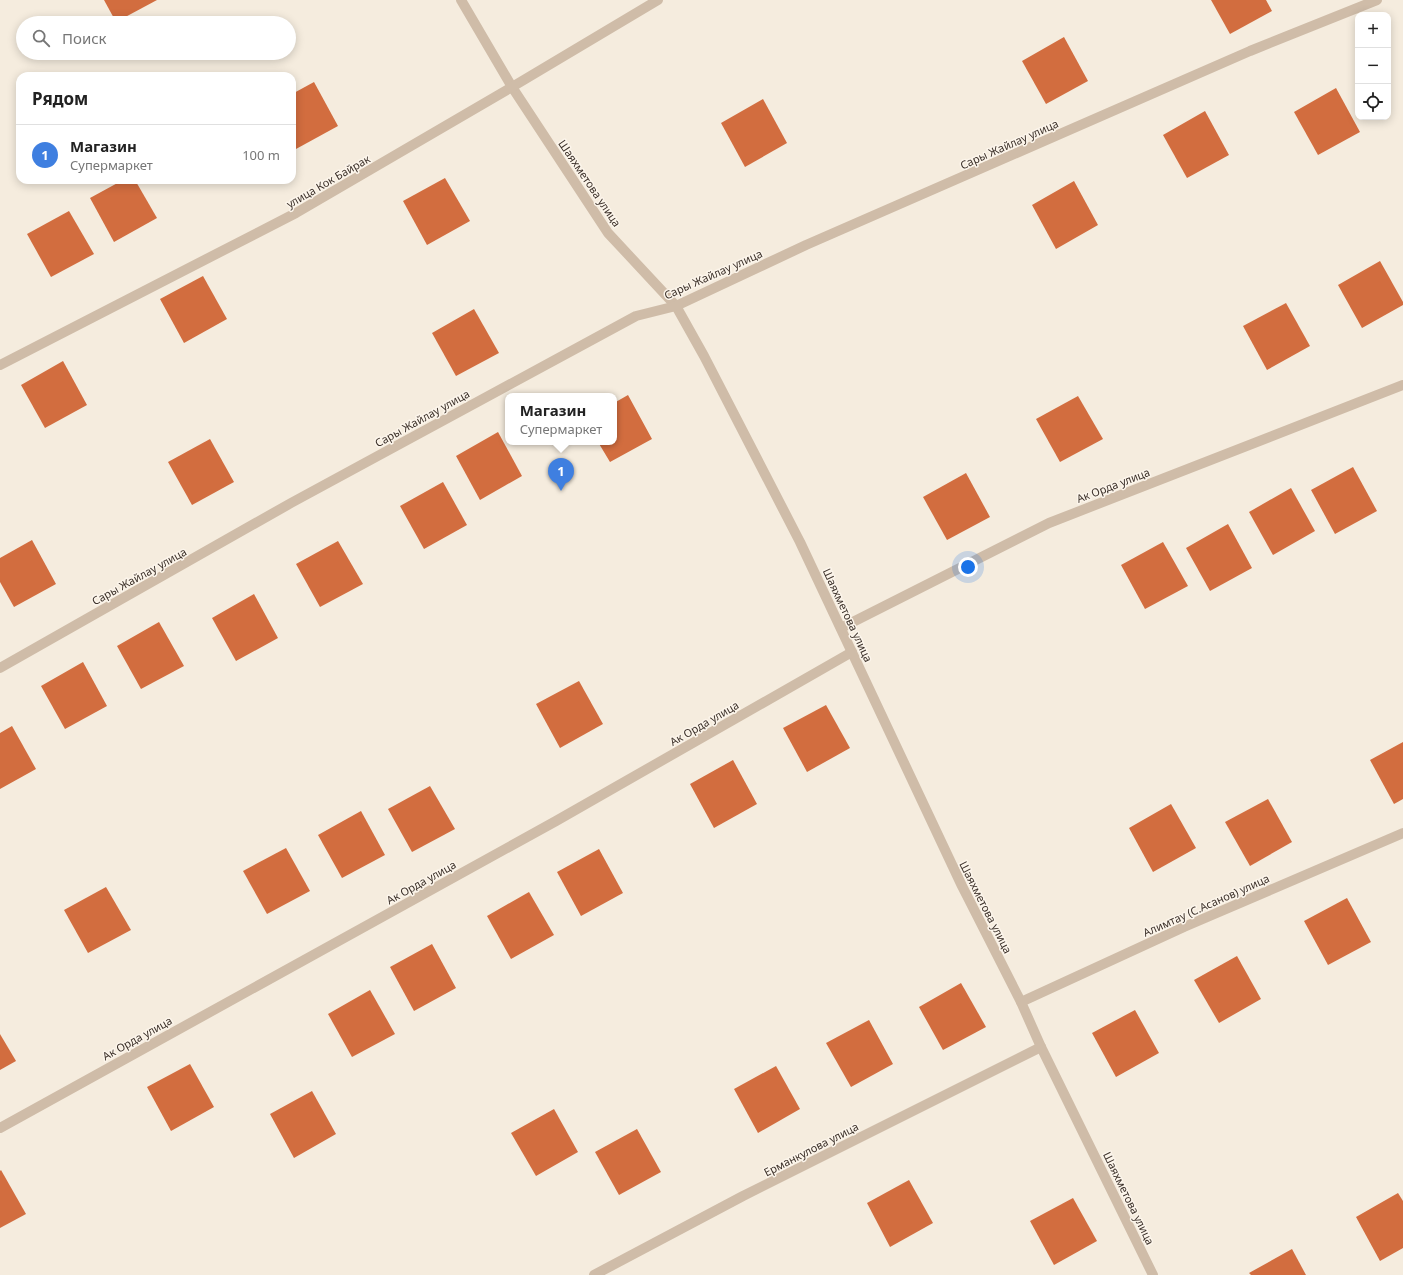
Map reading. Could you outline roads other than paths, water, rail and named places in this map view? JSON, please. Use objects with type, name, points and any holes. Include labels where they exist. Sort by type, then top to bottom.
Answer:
[{"type":"street","name":"Шаяхметова улица","points":[[461,0],[512,87],[608,233],[676,306],[704,356],[800,542],[962,886],[1021,1002],[1041,1047],[1153,1275]]},
{"type":"street","name":"улица Кок Байрак","points":[[0,365],[296,213],[658,0]]},
{"type":"street","name":"Сары Жайлау улица","points":[[0,668],[291,503],[636,316],[676,306],[806,245],[1250,51],[1377,0]]},
{"type":"street","name":"Ак Орда улица","points":[[841,628],[1049,523],[1403,385]]},
{"type":"street","name":"Ак Орда улица","points":[[0,1128],[556,821],[852,652]]},
{"type":"street","name":"Алимтау (С.Асанов) улица","points":[[1021,1002],[1184,927],[1403,833]]},
{"type":"street","name":"Ерманкулова улица","points":[[594,1275],[743,1196],[1041,1047]]},
{"type":"place","name":"Магазин","points":[[561,491]]}]
